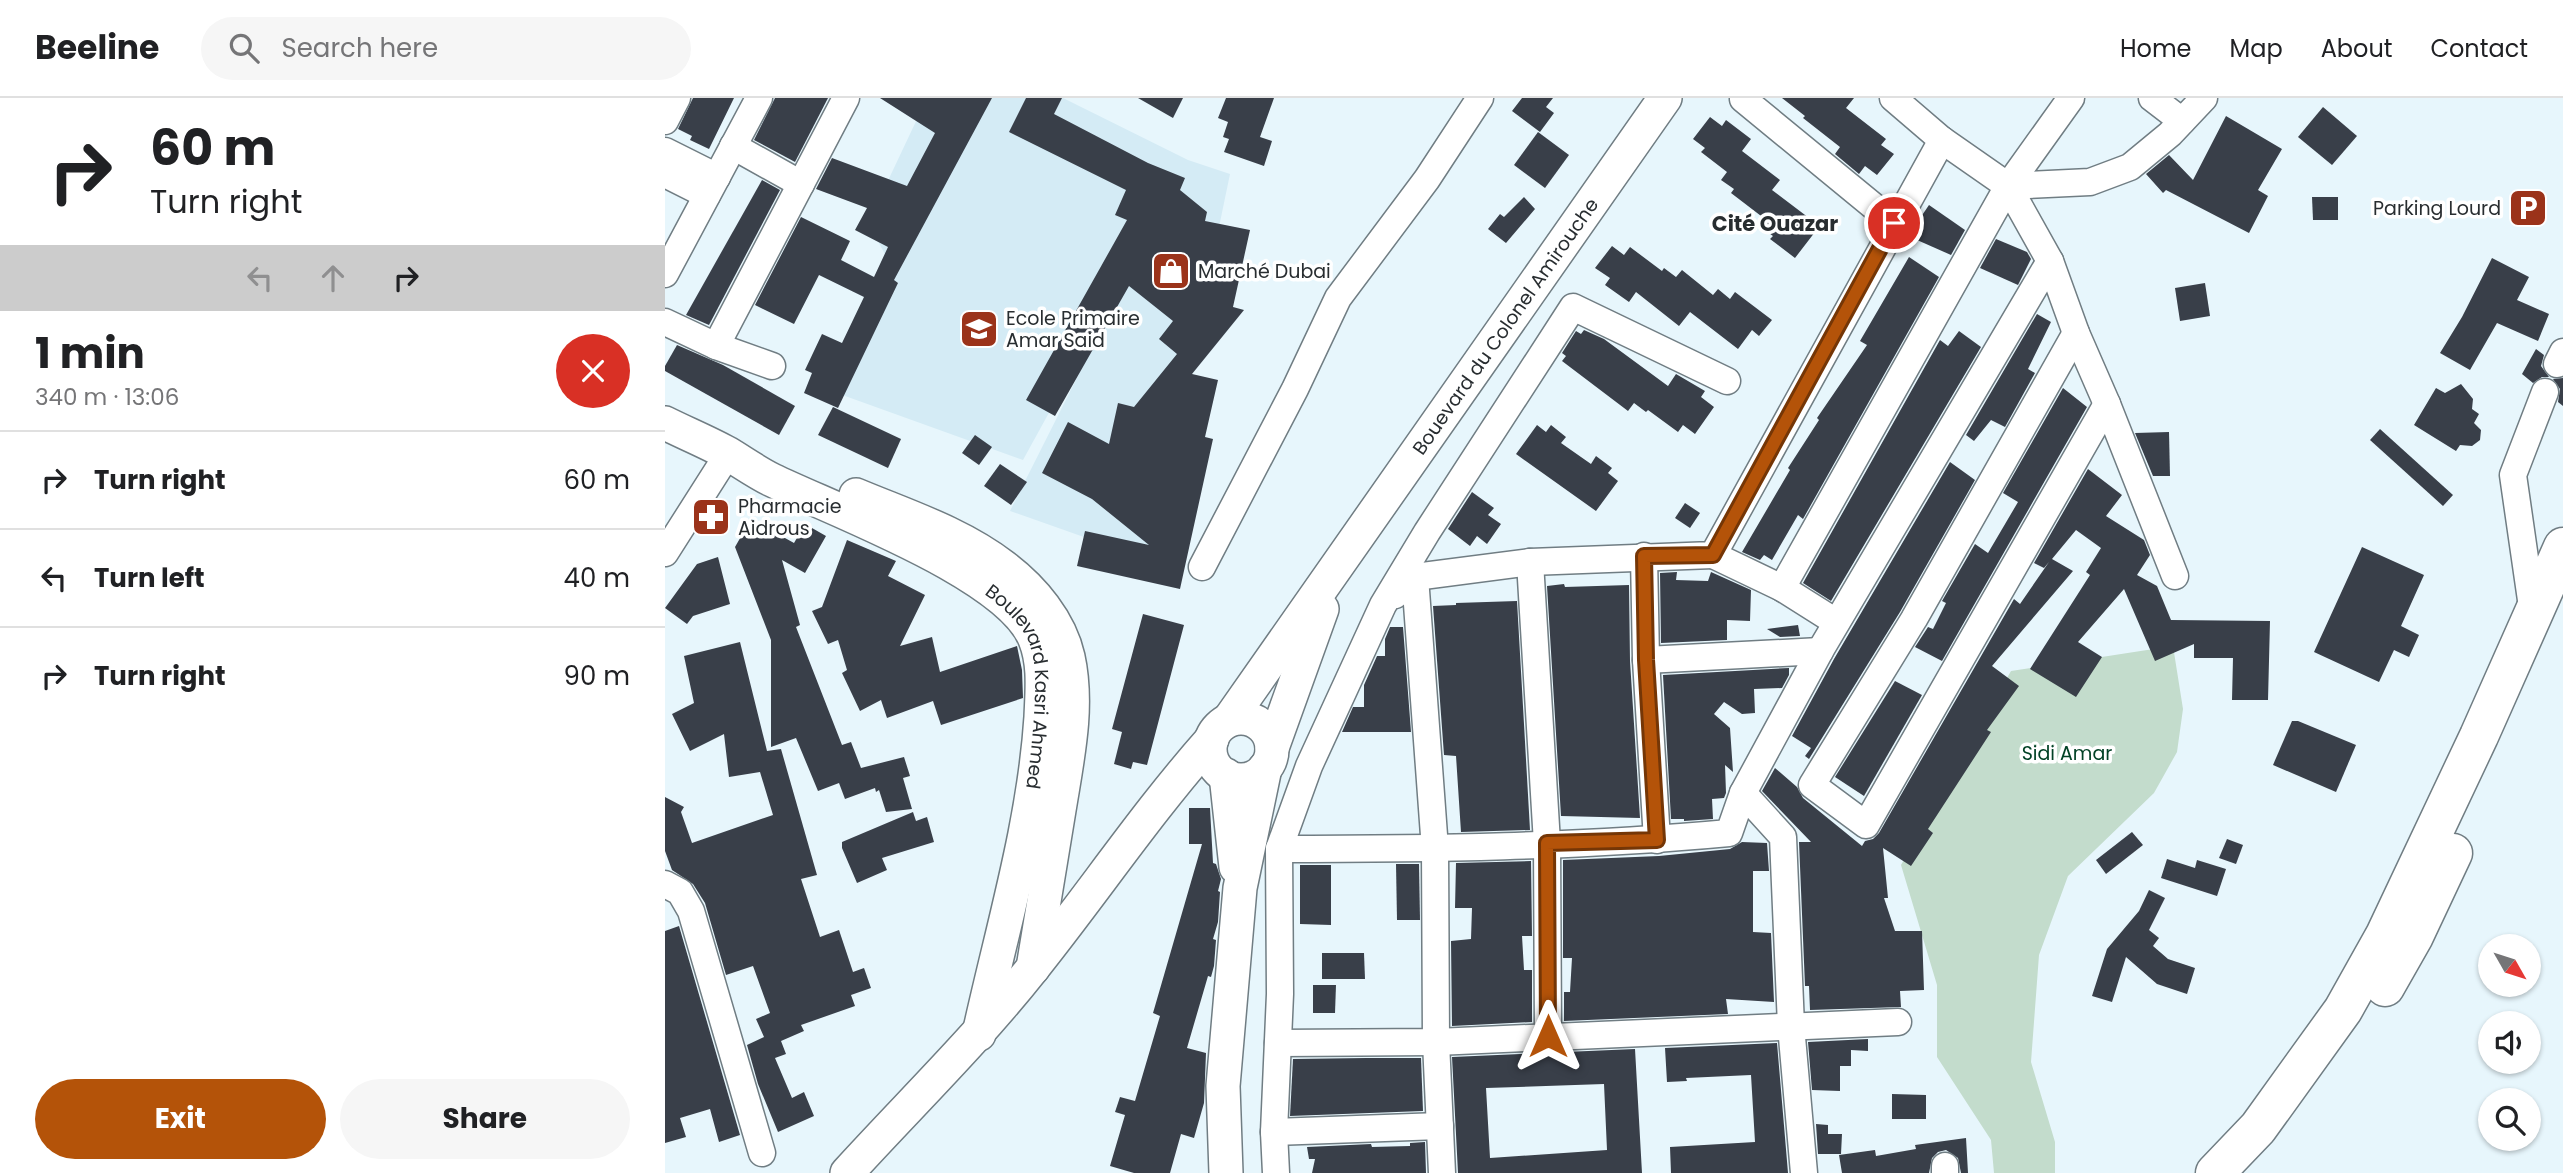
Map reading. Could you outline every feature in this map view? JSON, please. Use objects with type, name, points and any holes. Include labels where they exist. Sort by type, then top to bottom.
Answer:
[{"type":"highway","points":[[2247,1173],[2300,1118],[2356,1037],[2414,936],[2548,613],[2563,547]]},
{"type":"highway","points":[[2215,1173],[2258,1128],[2343,1010],[2397,910],[2480,736],[2548,613]]},
{"type":"main road","name":"Bouevard du Colonel Amirouche","points":[[846,1173],[979,1034],[1171,789],[1220,750],[1344,555],[1657,101]]},
{"type":"main road","name":"Boulevard Kasri Ahmed","points":[[665,423],[728,454],[771,480],[947,563],[998,596],[1027,624],[1041,659],[1042,699],[1033,784],[1033,968]]},
{"type":"main road","name":"Bouevard du Colonel Amirouche","points":[[1240,888],[1269,758],[1313,631],[1344,555]]},
{"type":"main road","points":[[1249,719],[1258,722],[1271,738],[1269,758],[1259,774],[1244,780],[1220,750],[1249,719]]},
{"type":"main road","points":[[1220,750],[1240,888],[1223,1086],[1226,1173]]},
{"type":"main road","name":"Boulevard Kasri Ahmed","points":[[979,1034],[1033,875]]},
{"type":"main road","points":[[1033,875],[1072,882],[1101,879]]},
{"type":"street","points":[[665,121],[677,98]]},
{"type":"street","points":[[665,274],[759,98]]},
{"type":"street","points":[[716,346],[846,98]]},
{"type":"street","points":[[1202,567],[1295,389],[1338,298],[1427,179],[1480,98]]},
{"type":"street","points":[[1893,98],[1942,140],[2008,186],[2050,261],[2076,333],[2175,576]]},
{"type":"street","points":[[1782,588],[2008,186],[2071,98]]},
{"type":"street","points":[[2152,98],[2182,121]]},
{"type":"street","points":[[2008,186],[2089,182],[2130,167],[2204,98]]},
{"type":"street","points":[[1744,99],[1894,223]]},
{"type":"street","points":[[1713,555],[1942,140]]},
{"type":"street","points":[[733,146],[801,184]]},
{"type":"street","points":[[665,151],[712,186]]},
{"type":"street","points":[[665,174],[712,186]]},
{"type":"street","points":[[1279,849],[1435,849],[1657,840],[1729,833],[1743,793],[1836,622],[2050,261]]},
{"type":"street","points":[[1276,1173],[1274,1132],[1278,1043],[1279,849],[1309,766],[1383,605],[1427,531],[1573,307],[1727,381]]},
{"type":"street","points":[[665,322],[716,346],[772,366]]},
{"type":"street","points":[[2076,333],[1914,619],[1812,785],[1866,825],[2107,404]]},
{"type":"street","points":[[2545,392],[2514,475],[2548,613]]},
{"type":"street","points":[[665,553],[728,454]]},
{"type":"street","points":[[1383,605],[1415,577],[1530,562],[1713,555],[1782,588],[1836,622]]},
{"type":"street","points":[[1644,556],[1646,660],[1657,840]]},
{"type":"street","points":[[1530,562],[1547,843],[1548,1036]]},
{"type":"street","points":[[1415,577],[1435,849],[1436,1042],[1442,1173]]},
{"type":"street","points":[[1646,660],[1820,651]]},
{"type":"street","points":[[1743,793],[1783,837],[1791,1026],[1804,1173]]},
{"type":"street","points":[[665,884],[680,892],[691,911],[762,1153]]},
{"type":"street","points":[[1278,1043],[1436,1042],[1898,1022]]},
{"type":"street","points":[[1274,1132],[1440,1126]]},
{"type":"shaded area","name":"Ecole Primaire Amar Said","points":[[927,98],[1063,98],[1188,160],[1230,174],[1190,367],[1163,565],[1010,511],[1173,187],[1023,460],[834,392],[892,267],[868,223]]},
{"type":"green space","name":"Sidi Amar","points":[[2173,646],[2183,709],[2177,752],[2154,793],[2068,876],[2039,955],[2031,1062],[2055,1142],[2055,1173],[1994,1173],[1991,1140],[1937,1057],[1937,985],[1901,865],[2011,671]]},
{"type":"building","points":[[693,98],[734,98],[709,149],[690,140],[692,136],[678,129]]},
{"type":"building","points":[[775,98],[828,98],[795,162],[754,140]]},
{"type":"building","points":[[880,98],[992,98],[894,280],[898,283],[838,408],[804,393],[812,373],[805,370],[822,334],[842,343],[864,297],[819,275],[794,324],[755,305],[801,217],[850,241],[841,260],[874,277],[888,247],[855,230],[867,208],[816,189],[832,158],[907,186],[935,133]]},
{"type":"building","points":[[1026,98],[1062,98],[1054,114],[1148,163],[1185,178],[1180,190],[1207,212],[1205,221],[1250,230],[1233,307],[1244,310],[1192,374],[1218,380],[1205,437],[1213,439],[1180,589],[1077,566],[1085,531],[1149,545],[1092,499],[1042,473],[1068,422],[1109,444],[1118,403],[1134,407],[1177,354],[1159,339],[1173,321],[1129,286],[1055,416],[1026,400],[1127,220],[1115,215],[1126,190],[1009,132]]},
{"type":"building","points":[[1138,98],[1183,98],[1173,118]]},
{"type":"building","points":[[1226,98],[1274,98],[1260,137],[1272,141],[1264,166],[1224,152],[1229,139],[1223,137],[1228,122],[1218,118]]},
{"type":"building","points":[[1522,98],[1553,98],[1546,107],[1554,113],[1540,132],[1512,111]]},
{"type":"building","points":[[1782,98],[1854,98],[1846,108],[1886,139],[1881,145],[1894,154],[1877,175],[1865,166],[1859,174],[1835,154],[1840,147]]},
{"type":"building","points":[[2323,107],[2357,136],[2332,165],[2298,137]]},
{"type":"building","points":[[2226,116],[2282,149],[2258,190],[2268,196],[2249,233],[2166,190],[2163,193],[2146,174],[2169,155],[2193,180]]},
{"type":"building","points":[[1710,117],[1722,126],[1726,120],[1751,139],[1742,151],[1780,180],[1772,190],[1809,218],[1805,224],[1815,232],[1795,258],[1770,239],[1773,236],[1759,226],[1765,219],[1731,193],[1734,189],[1721,180],[1727,172],[1701,152],[1705,148],[1693,139]]},
{"type":"building","points":[[1538,132],[1569,155],[1545,188],[1514,165]]},
{"type":"building","points":[[762,180],[780,190],[709,325],[686,315]]},
{"type":"building","points":[[1524,197],[1535,209],[1506,243],[1488,229],[1500,214],[1504,217]]},
{"type":"building","points":[[2312,197],[2338,197],[2338,220],[2313,220]]},
{"type":"building","points":[[1929,205],[1965,230],[1951,255],[1908,236]]},
{"type":"building","points":[[1996,239],[2027,252],[2031,259],[2018,285],[1980,268]]},
{"type":"building","points":[[1612,246],[1624,255],[1630,247],[1662,271],[1664,268],[1676,277],[1682,270],[1713,295],[1718,289],[1730,299],[1735,292],[1772,320],[1759,336],[1752,330],[1738,349],[1690,312],[1679,326],[1636,292],[1629,302],[1605,285],[1610,278],[1595,268]]},
{"type":"building","points":[[1909,257],[1939,277],[1803,519],[1798,515],[1772,560],[1764,555],[1760,560],[1742,552],[1790,470],[1788,468],[1819,420],[1817,418],[1867,345],[1860,341]]},
{"type":"building","points":[[2492,258],[2529,277],[2517,300],[2549,314],[2538,341],[2497,323],[2470,370],[2440,353]]},
{"type":"building","points":[[2205,283],[2210,316],[2180,321],[2175,288]]},
{"type":"building","points":[[2037,314],[2051,322],[2028,369],[2035,373],[2005,427],[1991,420],[1974,441],[1966,435]]},
{"type":"building","points":[[1584,330],[1604,339],[1668,386],[1676,374],[1705,391],[1701,397],[1714,407],[1695,434],[1683,425],[1678,432],[1634,403],[1628,411],[1562,361],[1566,356],[1562,353],[1576,331],[1581,334]]},
{"type":"building","points":[[1959,331],[1981,347],[1831,601],[1803,583],[1940,340],[1948,346]]},
{"type":"building","points":[[677,345],[723,365],[795,406],[779,435],[665,371]]},
{"type":"building","points":[[2536,349],[2544,355],[2541,366],[2549,377],[2542,377],[2533,383],[2522,374]]},
{"type":"building","points":[[2563,378],[2563,406],[2558,402],[2560,389],[2553,379]]},
{"type":"building","points":[[2461,384],[2473,399],[2472,409],[2479,414],[2474,423],[2481,430],[2480,440],[2472,446],[2460,445],[2456,451],[2414,425],[2436,388],[2445,393]]},
{"type":"building","points":[[2063,388],[2087,407],[1942,661],[1915,647],[1928,627],[1933,629],[1946,603],[1942,601],[1975,544],[1988,553],[2018,502],[2003,493]]},
{"type":"building","points":[[833,407],[901,439],[888,468],[818,435]]},
{"type":"building","points":[[1537,425],[1546,432],[1551,425],[1566,437],[1561,443],[1591,464],[1596,456],[1612,468],[1608,473],[1618,481],[1596,511],[1516,454]]},
{"type":"building","points":[[2380,429],[2453,495],[2443,506],[2370,440]]},
{"type":"building","points":[[2169,432],[2170,476],[2153,476],[2135,433]]},
{"type":"building","points":[[975,435],[992,447],[979,465],[962,453]]},
{"type":"building","points":[[1950,462],[1975,480],[1900,612],[1809,759],[1805,756],[1811,748],[1792,736]]},
{"type":"building","points":[[1000,464],[1027,482],[1011,505],[984,486]]},
{"type":"building","points":[[2088,469],[2122,495],[2106,516],[2144,540],[2150,555],[2137,575],[2157,586],[2171,620],[2270,621],[2268,700],[2232,700],[2233,658],[2194,658],[2194,644],[2155,661],[2124,589],[2078,642],[2102,657],[2076,697],[2030,669],[2090,575],[2086,572],[2101,548],[2076,530],[2052,559],[2073,571],[1992,666],[2019,686],[1987,730],[1991,732],[1928,829],[1933,833],[1911,866],[1883,848],[1888,898],[1884,898],[1895,931],[1922,931],[1924,990],[1900,991],[1901,1007],[1810,1010],[1809,986],[1805,986],[1799,842],[1811,842],[1762,791],[1775,768],[1797,787],[1803,798],[1862,846],[1865,841],[1873,839],[1879,833],[2014,599],[2020,604],[2049,562],[2044,568],[2034,563]]},
{"type":"building","points":[[1472,492],[1494,508],[1488,515],[1501,524],[1487,544],[1477,536],[1470,546],[1448,529]]},
{"type":"building","points":[[1685,503],[1700,513],[1690,528],[1675,518]]},
{"type":"building","points":[[751,519],[794,543],[805,524],[826,536],[805,573],[782,560],[800,625],[796,627],[842,745],[851,742],[861,768],[904,757],[910,776],[903,778],[912,809],[886,812],[879,790],[876,792],[875,788],[845,799],[839,783],[818,791],[796,738],[771,747],[771,640],[735,547]]},
{"type":"building","points":[[847,540],[896,561],[888,576],[925,595],[900,646],[932,637],[940,672],[1017,646],[1022,670],[1023,698],[941,725],[933,701],[887,718],[881,700],[860,711],[842,673],[847,670],[838,640],[828,644],[812,611],[822,607]]},
{"type":"building","points":[[2362,547],[2424,575],[2401,626],[2419,635],[2409,657],[2394,650],[2379,682],[2314,652]]},
{"type":"building","points":[[718,557],[730,604],[693,616],[687,624],[665,608],[697,564]]},
{"type":"building","points":[[1677,572],[1676,580],[1708,581],[1711,572],[1751,590],[1750,621],[1727,620],[1727,640],[1661,643],[1660,573]]},
{"type":"building","points":[[1564,584],[1565,587],[1629,585],[1630,661],[1640,818],[1561,816],[1547,586]]},
{"type":"building","points":[[1517,601],[1530,830],[1461,832],[1456,756],[1444,755],[1433,606]]},
{"type":"building","points":[[1143,614],[1184,625],[1147,765],[1133,762],[1131,769],[1114,764],[1122,732],[1112,729]]},
{"type":"building","points":[[1798,625],[1800,636],[1780,637],[1767,629]]},
{"type":"building","points":[[1390,627],[1403,627],[1411,732],[1342,732],[1353,707],[1364,707],[1364,685],[1377,656],[1385,656],[1385,639]]},
{"type":"building","points":[[740,642],[767,751],[781,749],[817,875],[801,879],[820,937],[839,930],[853,972],[864,968],[871,988],[851,995],[855,1006],[801,1025],[804,1031],[781,1041],[786,1054],[775,1058],[792,1098],[804,1092],[814,1116],[778,1132],[758,1084],[747,1045],[764,1037],[756,1019],[770,1013],[753,966],[726,975],[705,903],[693,884],[672,870],[665,851],[665,797],[684,807],[681,812],[692,843],[773,815],[760,772],[729,777],[724,734],[690,751],[672,714],[694,703],[684,656]]},
{"type":"building","points":[[1789,668],[1789,675],[1782,688],[1754,689],[1755,713],[1742,714],[1724,702],[1714,714],[1730,728],[1733,772],[1725,765],[1726,793],[1724,798],[1712,799],[1713,819],[1671,819],[1663,675]]},
{"type":"building","points":[[1895,681],[1922,695],[1864,796],[1835,777]]},
{"type":"building","points":[[2292,721],[2298,721],[2356,745],[2336,792],[2273,765]]},
{"type":"building","points":[[1189,808],[1210,808],[1213,863],[1216,864],[1221,879],[1218,891],[1218,922],[1213,939],[1216,940],[1214,966],[1211,977],[1208,976],[1187,1048],[1206,1053],[1204,1103],[1194,1138],[1181,1134],[1170,1173],[1134,1173],[1110,1166],[1125,1115],[1115,1112],[1120,1097],[1135,1101],[1160,1016],[1153,1013],[1202,844],[1189,844]]},
{"type":"building","points":[[913,812],[916,821],[927,817],[934,842],[882,858],[887,870],[857,883],[842,842]]},
{"type":"building","points":[[2132,832],[2143,845],[2106,874],[2096,860]]},
{"type":"building","points":[[2227,839],[2243,845],[2236,864],[2219,858]]},
{"type":"building","points":[[1742,842],[1767,843],[1769,871],[1753,871],[1753,932],[1771,933],[1774,1002],[1726,999],[1728,1014],[1564,1021],[1564,992],[1570,992],[1572,958],[1563,958],[1563,860],[1659,856],[1730,849]]},
{"type":"building","points":[[2167,859],[2195,868],[2197,860],[2226,869],[2217,896],[2161,878]]},
{"type":"building","points":[[1531,861],[1532,936],[1522,936],[1524,970],[1532,970],[1532,1022],[1452,1026],[1451,941],[1471,939],[1472,908],[1455,908],[1456,863]]},
{"type":"building","points":[[1396,864],[1419,864],[1420,920],[1397,920]]},
{"type":"building","points":[[1300,865],[1331,865],[1331,925],[1300,924]]},
{"type":"building","points":[[2149,890],[2165,898],[2149,930],[2159,938],[2153,946],[2168,959],[2195,968],[2187,994],[2157,984],[2126,957],[2112,1002],[2092,996],[2107,949],[2139,911]]},
{"type":"building","points":[[679,926],[740,1135],[719,1142],[710,1109],[680,1118],[686,1137],[665,1143],[665,931]]},
{"type":"building","points":[[1322,953],[1364,953],[1365,979],[1322,979]]},
{"type":"building","points":[[1313,985],[1336,985],[1335,1013],[1313,1013]]},
{"type":"building","points":[[1868,1039],[1868,1051],[1851,1050],[1851,1066],[1840,1066],[1840,1091],[1812,1090],[1808,1042]]},
{"type":"building","points":[[1777,1043],[1788,1173],[1671,1173],[1670,1147],[1755,1142],[1751,1075],[1686,1078],[1687,1081],[1667,1082],[1665,1048]]},
{"type":"building","points":[[1635,1049],[1642,1173],[1458,1173],[1452,1057]],"holes":[[[1604,1084],[1607,1150],[1490,1158],[1486,1088]]]},
{"type":"building","points":[[1421,1058],[1423,1111],[1290,1116],[1293,1059]]},
{"type":"building","points":[[1892,1094],[1926,1095],[1926,1119],[1892,1119]]},
{"type":"building","points":[[1816,1124],[1828,1125],[1828,1134],[1842,1134],[1841,1154],[1818,1154]]},
{"type":"building","points":[[1966,1138],[1968,1173],[1961,1173],[1958,1158],[1946,1150],[1938,1152],[1932,1158],[1929,1173],[1842,1173],[1839,1155],[1875,1150],[1876,1156],[1916,1149],[1915,1145]]},
{"type":"building","points":[[1425,1142],[1426,1173],[1312,1173],[1315,1159],[1309,1159],[1307,1147],[1371,1144],[1372,1147],[1410,1146],[1410,1143]]},
{"type":"place","name":"Parking Lourd","points":[[2528,208]]},
{"type":"place","name":"Marché Dubai","points":[[1171,271]]},
{"type":"place","name":"Ecole Primaire Amar Said","points":[[979,329]]},
{"type":"place","name":"Pharmacie Aidrous","points":[[711,517]]},
{"type":"district","name":"Cité Ouazar","points":[[1775,224]]},
{"type":"route","points":[[1548,1036],[1547,843],[1657,840],[1646,660],[1644,556],[1713,555],[1894,223]]}]
